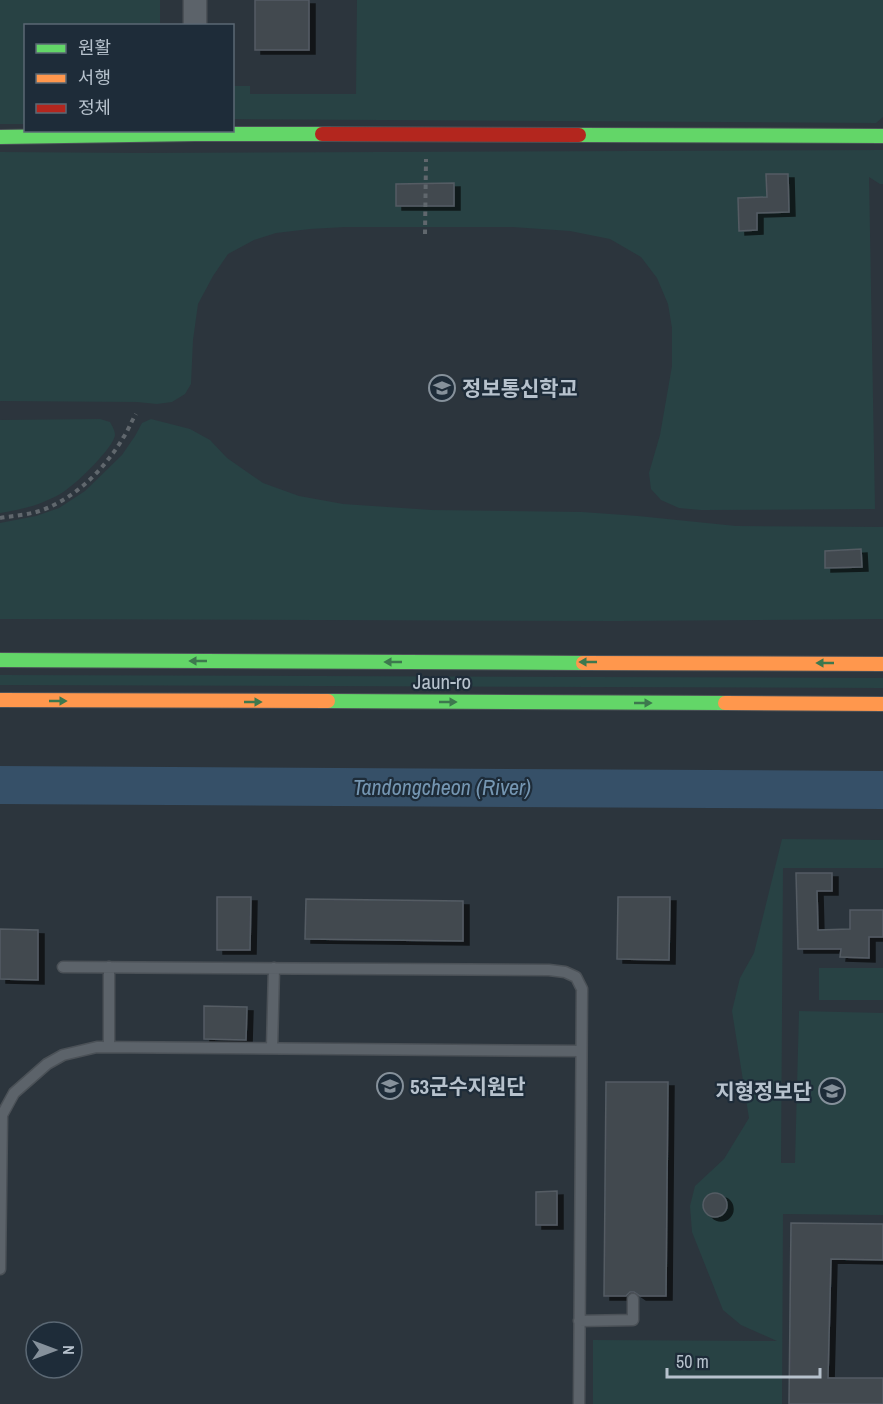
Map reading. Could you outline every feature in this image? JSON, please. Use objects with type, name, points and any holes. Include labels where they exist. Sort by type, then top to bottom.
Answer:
[{"type":"street","points":[[195,0],[195,24]]},
{"type":"street","points":[[0,137],[195,132],[883,136]]},
{"type":"street","name":"Jaun-ro","points":[[0,660],[883,664]]},
{"type":"street","name":"Jaun-ro","points":[[0,700],[883,704]]},
{"type":"lane","points":[[63,967],[549,970],[565,972],[576,977],[582,989],[579,1404]]},
{"type":"lane","points":[[109,967],[109,1047]]},
{"type":"lane","points":[[272,1048],[274,968]]},
{"type":"lane","points":[[0,1269],[1,1114],[14,1093],[47,1064],[63,1055],[98,1047],[581,1051]]},
{"type":"lane","points":[[579,1321],[633,1320],[633,1299]]},
{"type":"path","points":[[425,234],[426,135]]},
{"type":"path","points":[[0,518],[37,512],[74,492],[97,472],[111,455],[124,438],[136,414]]},
{"type":"green space","points":[[0,0],[160,0],[160,24],[24,24],[24,124],[0,124]]},
{"type":"green space","points":[[357,0],[883,0],[883,117],[876,123],[234,119],[234,86],[250,86],[250,94],[356,94]]},
{"type":"green space","points":[[883,150],[883,184],[869,177],[875,509],[701,510],[679,508],[661,500],[651,489],[649,473],[660,435],[672,366],[672,328],[668,304],[657,278],[641,257],[610,239],[570,231],[512,227],[345,227],[276,233],[254,240],[228,254],[213,276],[198,304],[193,340],[191,384],[185,394],[172,402],[157,404],[0,401],[0,152]]},
{"type":"green space","points":[[100,419],[110,422],[115,433],[113,441],[102,456],[78,480],[62,493],[44,502],[0,513],[0,420]]},
{"type":"green space","points":[[151,419],[190,429],[210,440],[227,458],[263,483],[299,496],[343,504],[432,510],[582,512],[736,526],[883,527],[883,619],[619,621],[0,619],[0,523],[36,516],[59,508],[85,491],[122,455],[142,423]]},
{"type":"green space","points":[[0,675],[883,678],[883,688],[0,685]]},
{"type":"green space","points":[[782,839],[883,840],[883,868],[783,868],[781,1163],[795,1163],[799,1011],[883,1013],[883,1215],[783,1214],[782,1404],[593,1404],[593,1340],[777,1341],[741,1325],[723,1310],[692,1232],[690,1206],[695,1186],[724,1159],[749,1118],[732,1011],[740,978],[754,953]]},
{"type":"green space","points":[[819,968],[883,968],[883,1000],[819,1000]]},
{"type":"building","points":[[255,0],[309,0],[309,50],[255,50]]},
{"type":"building","points":[[766,174],[788,174],[789,212],[757,213],[757,230],[739,231],[738,198],[767,197]]},
{"type":"building","points":[[454,183],[454,206],[396,206],[396,184]]},
{"type":"building","points":[[861,549],[862,567],[825,568],[825,551]]},
{"type":"building","points":[[796,873],[832,873],[832,891],[817,891],[818,930],[850,929],[850,910],[883,910],[883,937],[869,937],[869,958],[840,957],[841,949],[798,949]]},
{"type":"building","points":[[217,897],[251,897],[250,950],[217,950]]},
{"type":"building","points":[[618,897],[670,897],[669,960],[617,959]]},
{"type":"building","points":[[306,899],[463,901],[463,941],[305,939]]},
{"type":"building","points":[[0,929],[38,930],[38,980],[0,979]]},
{"type":"building","points":[[204,1006],[247,1007],[246,1040],[204,1039]]},
{"type":"building","points":[[606,1082],[668,1082],[666,1296],[640,1296],[630,1292],[626,1296],[604,1296]]},
{"type":"building","points":[[557,1191],[557,1225],[536,1225],[536,1192]]},
{"type":"building","points":[[715,1193],[724,1196],[727,1205],[724,1214],[715,1217],[706,1214],[703,1205],[706,1196]]},
{"type":"building","points":[[791,1223],[883,1224],[883,1260],[831,1259],[828,1378],[883,1378],[883,1404],[789,1404]]},
{"type":"waterway","name":"Tandongcheon (River)","points":[[0,785],[883,790]]},
{"type":"traffic: fast","points":[[0,137],[322,134]]},
{"type":"traffic: fast","points":[[579,135],[883,136]]},
{"type":"traffic: fast","points":[[0,660],[583,663]]},
{"type":"traffic: fast","points":[[328,701],[725,703]]},
{"type":"traffic: slow","points":[[583,663],[883,664]]},
{"type":"traffic: slow","points":[[0,700],[328,701]]},
{"type":"traffic: slow","points":[[725,703],[883,704]]},
{"type":"traffic: jam","points":[[322,134],[579,135]]},
{"type":"place","name":"정보통신학교","points":[[442,388]]},
{"type":"place","name":"53군수지원단","points":[[390,1086]]},
{"type":"place","name":"지형정보단","points":[[832,1091]]}]
